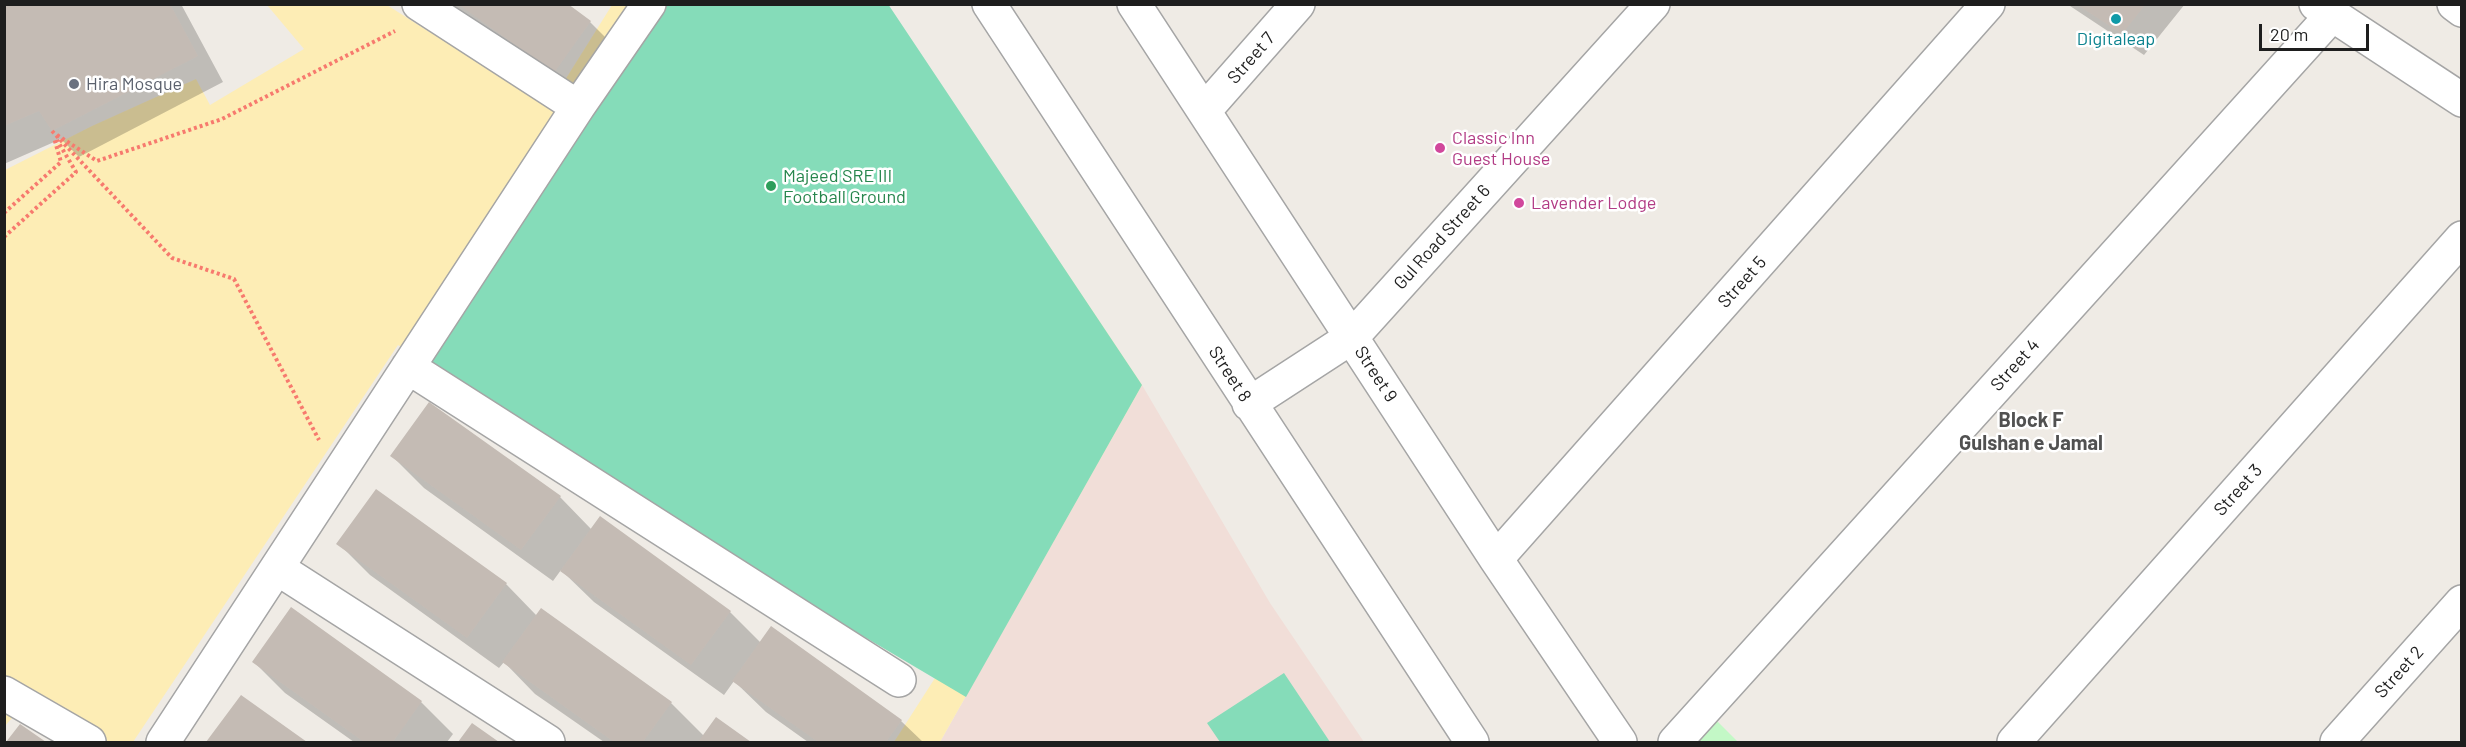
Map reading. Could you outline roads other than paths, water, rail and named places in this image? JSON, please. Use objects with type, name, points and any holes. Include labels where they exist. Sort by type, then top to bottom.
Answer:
[{"type":"street","points":[[164,742],[578,107],[649,4]]},
{"type":"street","name":"Street 8","points":[[989,4],[1472,742]]},
{"type":"street","name":"Street 9","points":[[1134,4],[1496,559],[1620,742]]},
{"type":"street","name":"Street 7","points":[[1204,111],[1298,4]]},
{"type":"street","name":"Gul Road Street 6","points":[[1250,404],[1352,337],[1653,4]]},
{"type":"street","name":"Street 5","points":[[1496,559],[1988,4]]},
{"type":"street","points":[[2454,4],[2462,10]]},
{"type":"street","points":[[425,9],[578,107]]},
{"type":"street","points":[[2324,10],[2462,100]]},
{"type":"street","name":"Street 4","points":[[1675,742],[2324,10]]},
{"type":"street","name":"Street 3","points":[[2014,742],[2462,238]]},
{"type":"street","points":[[408,367],[899,680]]},
{"type":"street","points":[[277,568],[548,742]]},
{"type":"street","name":"Street 2","points":[[2337,742],[2462,602]]},
{"type":"street","points":[[4,693],[89,742]]},
{"type":"place","name":"Digitaleap","points":[[2116,19]]},
{"type":"place","name":"Hira Mosque","points":[[74,84]]},
{"type":"place","name":"Classic Inn Guest House","points":[[1440,148]]},
{"type":"place","name":"Majeed SRE III Football Ground","points":[[771,186]]},
{"type":"place","name":"Lavender Lodge","points":[[1519,203]]},
{"type":"district","name":"Block F Gulshan e Jamal","points":[[2031,432]]}]
